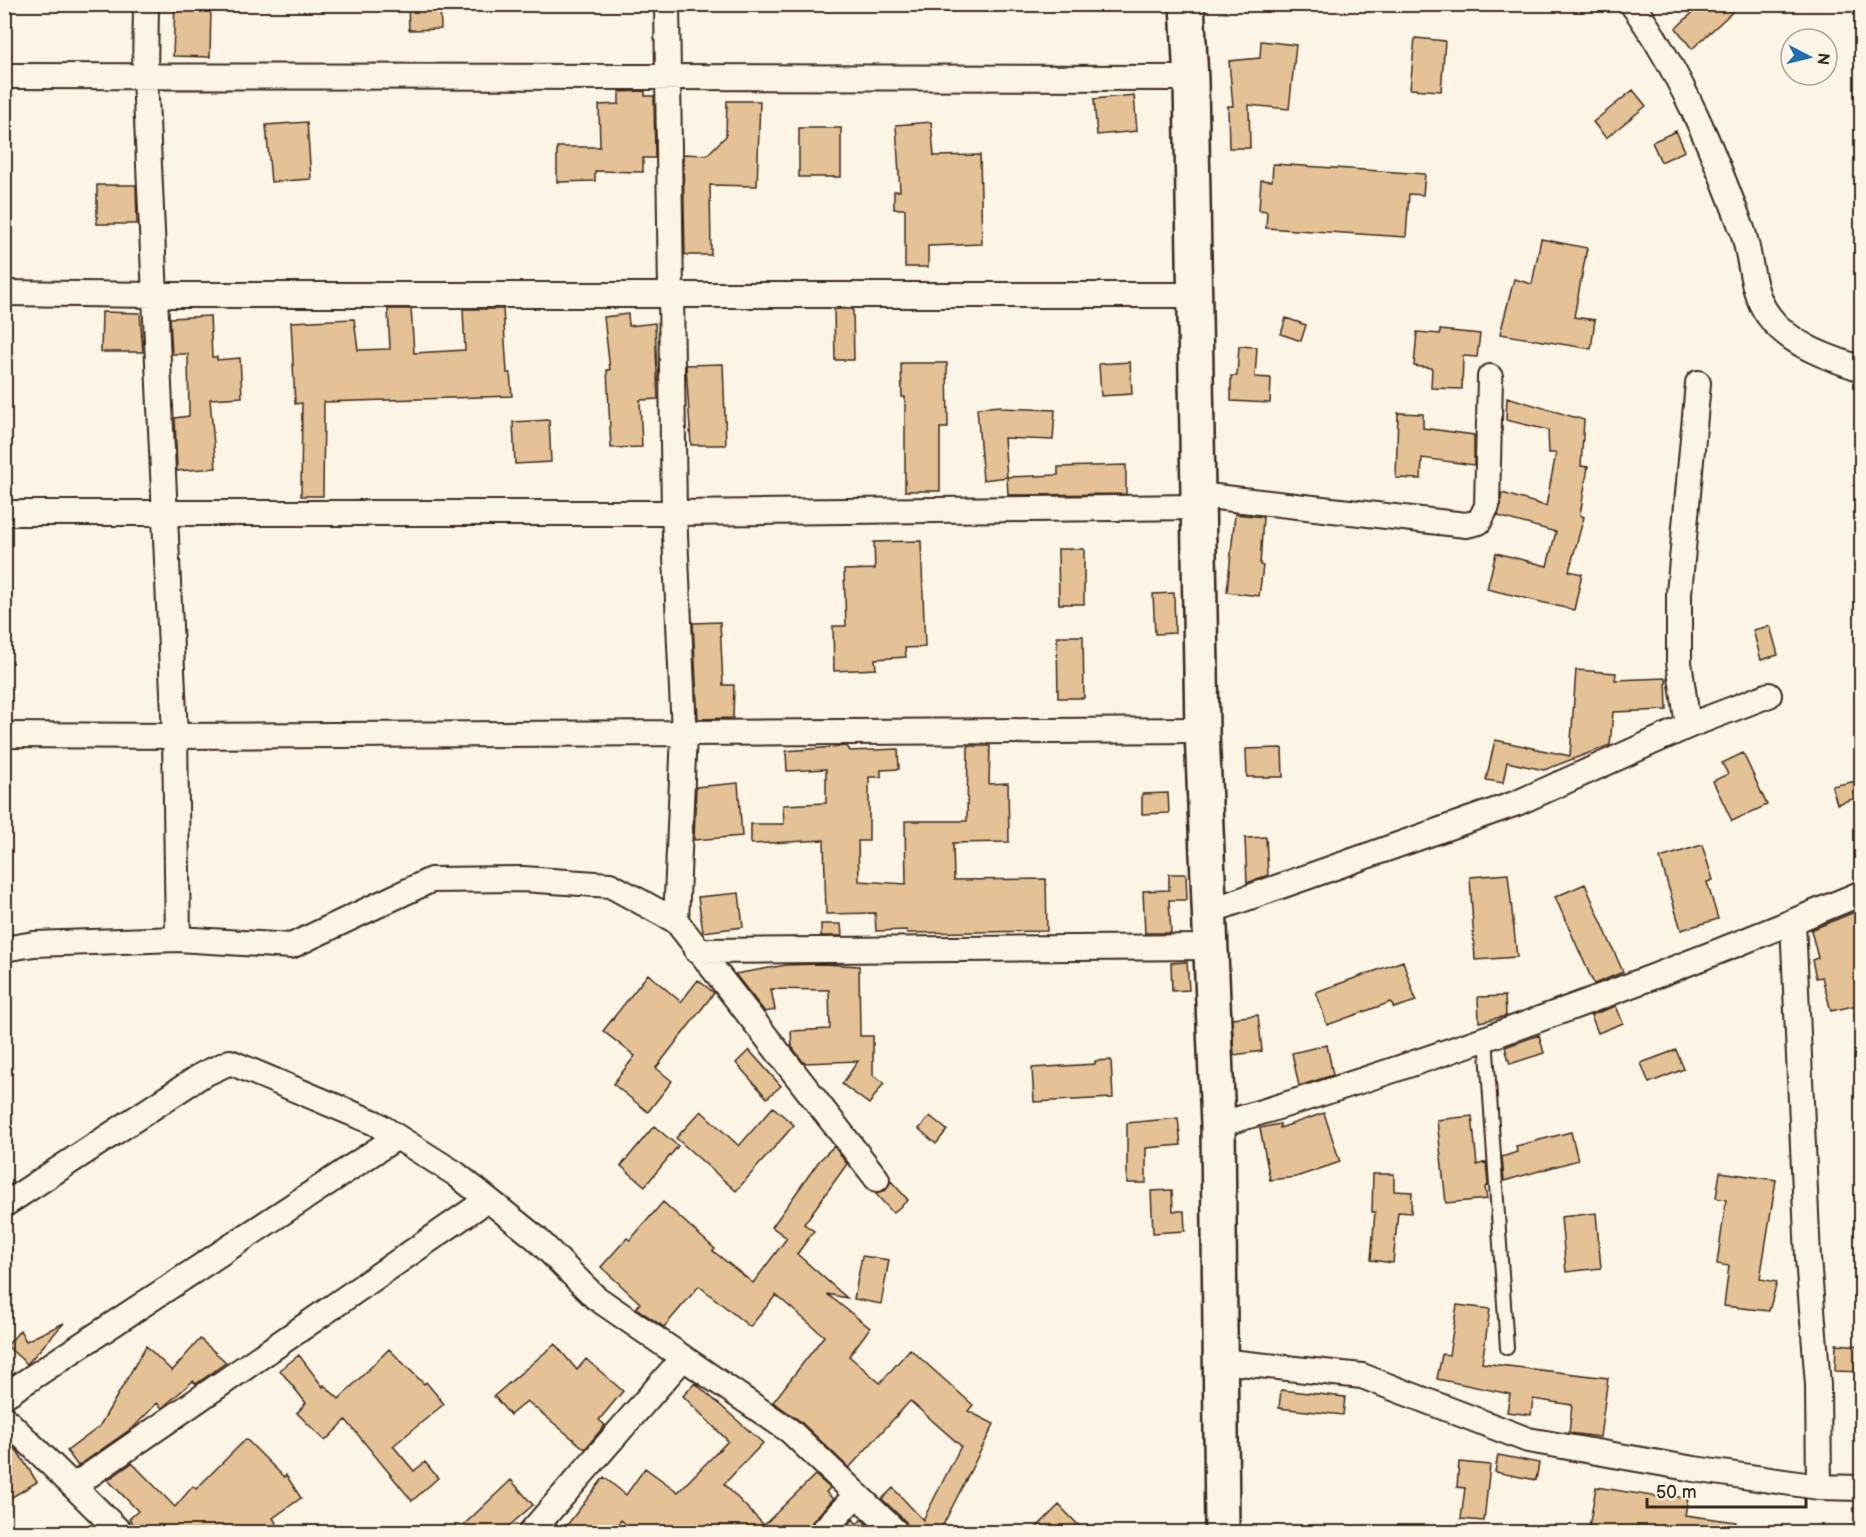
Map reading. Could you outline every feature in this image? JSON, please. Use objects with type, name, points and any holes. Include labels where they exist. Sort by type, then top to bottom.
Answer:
[{"type":"street","points":[[146,4],[145,76],[163,512],[176,736],[178,939]]},
{"type":"street","points":[[667,4],[670,78],[670,295],[674,513],[684,733],[676,921]]},
{"type":"street","points":[[1187,4],[1196,295],[1202,730],[1218,1125],[1222,1533]]},
{"type":"street","points":[[1632,4],[1676,72],[1717,160],[1745,237],[1755,287],[1767,315],[1777,326],[1823,356],[1862,369]]},
{"type":"street","points":[[4,76],[1191,78]]},
{"type":"street","points":[[4,293],[1196,295]]},
{"type":"street","points":[[4,513],[674,513],[1198,501],[1466,525],[1479,522],[1487,506],[1490,377]]},
{"type":"street","points":[[1688,726],[1679,662],[1679,593],[1698,383]]},
{"type":"street","points":[[1210,911],[1517,803],[1688,726],[1769,695]]},
{"type":"street","points":[[4,735],[1202,730]]},
{"type":"street","points":[[4,949],[34,944],[178,939],[291,946],[431,880],[523,879],[610,885],[676,921],[878,1179]]},
{"type":"street","points":[[1218,1125],[1346,1087],[1710,957],[1862,893]]},
{"type":"street","points":[[1792,922],[1808,1258],[1818,1384],[1819,1487]]},
{"type":"street","points":[[698,951],[1211,947]]},
{"type":"street","points":[[4,1205],[202,1075],[230,1062],[375,1123],[456,1174],[536,1238],[595,1297],[790,1431],[896,1533]]},
{"type":"street","points":[[4,1396],[397,1137]]},
{"type":"street","points":[[75,1485],[487,1200]]},
{"type":"street","points":[[531,1533],[683,1358]]},
{"type":"street","points":[[1220,1361],[1362,1376],[1528,1440],[1819,1487],[1862,1488]]},
{"type":"street","points":[[4,1418],[75,1485],[120,1533]]},
{"type":"street","points":[[822,1533],[856,1495]]},
{"type":"lane","points":[[1486,1037],[1507,1348]]},
{"type":"building","points":[[175,4],[211,4],[210,57],[173,56]]},
{"type":"building","points":[[408,4],[440,4],[441,29],[409,30]]},
{"type":"building","points":[[1702,4],[1741,4],[1692,49],[1676,28]]},
{"type":"building","points":[[1415,38],[1445,41],[1441,91],[1410,89]]},
{"type":"building","points":[[1261,41],[1296,45],[1289,109],[1249,105],[1250,148],[1229,148],[1228,106],[1233,106],[1229,61],[1260,58]]},
{"type":"building","points":[[1633,90],[1646,106],[1606,138],[1593,122]]},
{"type":"building","points":[[645,91],[645,96],[654,96],[655,158],[643,158],[643,172],[595,171],[595,181],[557,182],[557,147],[600,147],[599,105],[619,104],[619,92]]},
{"type":"building","points":[[1134,95],[1137,131],[1097,135],[1094,99]]},
{"type":"building","points":[[727,101],[760,101],[757,186],[710,185],[711,255],[685,255],[683,154],[707,155],[726,136]]},
{"type":"building","points":[[307,122],[311,179],[271,182],[266,125]]},
{"type":"building","points":[[931,122],[934,156],[980,155],[982,244],[928,246],[928,267],[905,267],[905,209],[894,209],[894,191],[900,191],[896,125]]},
{"type":"building","points":[[799,128],[841,128],[841,177],[799,177]]},
{"type":"building","points":[[1676,131],[1685,151],[1661,162],[1652,142]]},
{"type":"building","points":[[1273,164],[1425,174],[1423,195],[1409,194],[1406,237],[1266,228],[1267,211],[1259,210],[1261,180],[1272,181]]},
{"type":"building","points":[[97,185],[136,185],[137,224],[97,224]]},
{"type":"building","points":[[1541,239],[1587,248],[1574,317],[1595,320],[1591,349],[1500,334],[1514,279],[1532,284]]},
{"type":"building","points":[[388,309],[411,309],[414,353],[465,350],[463,309],[503,309],[507,373],[510,373],[512,396],[324,402],[323,496],[301,496],[302,403],[295,404],[291,322],[354,319],[358,350],[390,349]]},
{"type":"building","points":[[834,309],[853,309],[854,360],[835,360]]},
{"type":"building","points":[[102,312],[140,313],[143,352],[101,352]]},
{"type":"building","points":[[628,314],[629,326],[655,323],[658,399],[640,400],[642,447],[611,448],[607,370],[610,370],[604,317]]},
{"type":"building","points":[[210,316],[212,357],[217,357],[217,360],[240,358],[242,397],[210,399],[216,468],[177,471],[175,418],[189,416],[188,354],[172,354],[170,318]]},
{"type":"building","points":[[1286,318],[1306,325],[1301,341],[1281,334]]},
{"type":"building","points":[[1440,330],[1480,334],[1477,357],[1463,356],[1462,389],[1431,388],[1432,368],[1414,366],[1417,332],[1440,334]]},
{"type":"building","points":[[1239,346],[1257,347],[1255,377],[1271,378],[1270,403],[1231,401],[1231,376],[1237,376]]},
{"type":"building","points":[[1130,362],[1132,394],[1101,396],[1099,364]]},
{"type":"building","points":[[901,363],[947,363],[948,428],[940,428],[940,491],[905,491],[905,397],[902,397]]},
{"type":"building","points":[[723,364],[726,445],[691,445],[686,365]]},
{"type":"building","points":[[1507,397],[1584,420],[1581,466],[1588,467],[1580,515],[1584,517],[1569,571],[1582,574],[1574,610],[1487,589],[1496,553],[1547,566],[1556,532],[1498,516],[1502,493],[1546,506],[1556,453],[1549,453],[1548,430],[1506,420]]},
{"type":"building","points":[[1001,406],[1001,408],[1055,410],[1053,440],[1004,438],[1007,477],[983,480],[977,408]]},
{"type":"building","points":[[1398,413],[1423,414],[1423,428],[1474,435],[1474,465],[1422,458],[1421,479],[1396,478]]},
{"type":"building","points":[[549,420],[551,462],[515,464],[513,422]]},
{"type":"building","points":[[1126,465],[1126,494],[1008,495],[1007,477],[1058,475],[1058,467]]},
{"type":"building","points":[[1235,514],[1263,517],[1260,565],[1263,566],[1259,596],[1227,592]]},
{"type":"building","points":[[921,541],[925,647],[905,648],[906,657],[875,659],[876,669],[834,671],[833,626],[846,626],[844,570],[875,569],[874,542]]},
{"type":"building","points":[[1058,549],[1084,549],[1084,604],[1059,604]]},
{"type":"building","points":[[1174,593],[1175,633],[1155,634],[1153,594]]},
{"type":"building","points":[[720,622],[723,685],[734,685],[733,718],[698,719],[693,623]]},
{"type":"building","points":[[1770,626],[1778,655],[1761,660],[1753,630]]},
{"type":"building","points":[[1057,636],[1083,636],[1084,698],[1058,698]]},
{"type":"building","points":[[1576,670],[1616,673],[1615,680],[1666,678],[1667,710],[1613,712],[1610,745],[1544,770],[1507,762],[1503,783],[1486,780],[1495,740],[1570,756]]},
{"type":"building","points":[[847,746],[850,751],[898,749],[899,769],[881,770],[881,777],[869,777],[869,841],[858,841],[859,881],[906,884],[905,821],[967,821],[968,746],[990,746],[989,784],[1008,783],[1009,842],[953,843],[954,880],[1046,879],[1047,931],[907,933],[907,930],[876,931],[875,913],[826,914],[824,840],[751,844],[751,824],[784,824],[783,805],[826,803],[826,769],[787,771],[786,751]]},
{"type":"building","points":[[1282,748],[1283,777],[1247,777],[1246,749]]},
{"type":"building","points":[[1743,753],[1767,805],[1732,821],[1713,781],[1728,774],[1722,763]]},
{"type":"building","points":[[1862,780],[1862,796],[1837,804],[1832,786]]},
{"type":"building","points":[[738,783],[742,836],[694,840],[696,787]]},
{"type":"building","points":[[1168,793],[1169,813],[1142,814],[1142,794]]},
{"type":"building","points":[[1266,837],[1268,875],[1247,883],[1245,838]]},
{"type":"building","points":[[1702,845],[1713,880],[1707,882],[1718,919],[1681,930],[1660,858]]},
{"type":"building","points":[[1169,874],[1186,874],[1187,900],[1169,900],[1171,933],[1145,933],[1143,891],[1169,890]]},
{"type":"building","points":[[1508,874],[1517,957],[1475,960],[1470,877]]},
{"type":"building","points":[[1585,884],[1623,972],[1594,984],[1555,897]]},
{"type":"building","points":[[739,893],[743,927],[703,932],[698,897]]},
{"type":"building","points":[[1862,909],[1862,1004],[1831,1011],[1822,977],[1816,978],[1812,960],[1818,958],[1811,930]]},
{"type":"building","points":[[821,924],[841,924],[842,936],[821,936]]},
{"type":"building","points":[[1403,961],[1416,1001],[1394,1008],[1391,1002],[1327,1025],[1316,992]]},
{"type":"building","points":[[1187,962],[1189,990],[1172,991],[1171,963]]},
{"type":"building","points":[[786,965],[859,966],[860,1036],[873,1036],[873,1075],[884,1083],[869,1104],[842,1084],[858,1061],[804,1063],[792,1047],[791,1031],[830,1029],[829,990],[771,989],[775,1010],[765,1012],[735,974]]},
{"type":"building","points":[[648,974],[681,1002],[698,980],[714,993],[656,1068],[672,1081],[648,1112],[613,1084],[635,1056],[603,1031]]},
{"type":"building","points":[[1505,996],[1506,1016],[1479,1022],[1478,997]]},
{"type":"building","points":[[1616,1006],[1623,1023],[1598,1033],[1591,1015]]},
{"type":"building","points":[[1258,1015],[1262,1051],[1234,1055],[1232,1018]]},
{"type":"building","points":[[1539,1035],[1544,1053],[1510,1064],[1505,1047]]},
{"type":"building","points":[[1327,1045],[1333,1075],[1299,1086],[1292,1053]]},
{"type":"building","points":[[749,1050],[781,1086],[767,1098],[736,1063]]},
{"type":"building","points":[[1676,1050],[1684,1069],[1649,1083],[1641,1063]]},
{"type":"building","points":[[1111,1060],[1113,1098],[1034,1102],[1032,1068],[1095,1064],[1095,1061]]},
{"type":"building","points":[[773,1107],[794,1125],[736,1191],[676,1138],[701,1111],[739,1146]]},
{"type":"building","points":[[1324,1113],[1340,1162],[1296,1177],[1270,1180],[1260,1128],[1280,1124],[1280,1128]]},
{"type":"building","points":[[930,1116],[947,1130],[936,1144],[919,1129]]},
{"type":"building","points":[[1472,1116],[1477,1165],[1486,1162],[1487,1199],[1446,1203],[1437,1120]]},
{"type":"building","points":[[1178,1118],[1181,1145],[1146,1148],[1146,1183],[1127,1183],[1127,1123]]},
{"type":"building","points":[[654,1126],[678,1146],[645,1186],[621,1166]]},
{"type":"building","points":[[1571,1132],[1578,1160],[1504,1181],[1502,1157],[1517,1152],[1516,1146]]},
{"type":"building","points":[[834,1146],[847,1164],[804,1224],[814,1231],[797,1254],[847,1298],[827,1294],[870,1328],[849,1356],[880,1383],[910,1349],[973,1405],[968,1411],[994,1424],[939,1533],[910,1533],[906,1522],[882,1499],[893,1488],[923,1520],[961,1446],[910,1401],[849,1468],[800,1421],[773,1402],[824,1336],[776,1295],[750,1327],[699,1286],[664,1327],[636,1308],[640,1303],[601,1267],[627,1238],[630,1240],[663,1202],[715,1249],[713,1251],[753,1283],[787,1238],[772,1227],[819,1161]]},
{"type":"building","points":[[1720,1172],[1776,1180],[1760,1279],[1777,1282],[1769,1311],[1724,1306],[1729,1266],[1717,1264],[1726,1200],[1716,1198]]},
{"type":"building","points":[[1373,1174],[1394,1174],[1394,1191],[1412,1192],[1411,1213],[1398,1212],[1393,1263],[1371,1260],[1375,1212],[1372,1212]]},
{"type":"building","points":[[891,1181],[908,1200],[893,1213],[875,1193],[886,1190]]},
{"type":"building","points":[[1172,1190],[1173,1211],[1184,1211],[1185,1231],[1153,1233],[1151,1191]]},
{"type":"building","points":[[1596,1213],[1601,1268],[1566,1272],[1561,1217]]},
{"type":"building","points":[[862,1256],[889,1260],[881,1304],[854,1299]]},
{"type":"building","points":[[1457,1305],[1490,1309],[1482,1363],[1608,1378],[1600,1437],[1569,1433],[1572,1405],[1533,1399],[1531,1415],[1507,1412],[1510,1394],[1437,1379],[1442,1354],[1449,1355]]},
{"type":"building","points":[[64,1323],[27,1364],[7,1346],[20,1330],[26,1341]]},
{"type":"building","points":[[200,1339],[226,1362],[196,1384],[193,1381],[162,1408],[157,1403],[135,1426],[78,1466],[67,1451],[99,1427],[146,1346],[172,1371]]},
{"type":"building","points":[[555,1344],[577,1370],[586,1359],[623,1391],[599,1420],[605,1425],[585,1449],[527,1401],[510,1415],[494,1396]]},
{"type":"building","points":[[1836,1344],[1862,1346],[1862,1372],[1835,1371]]},
{"type":"building","points":[[389,1349],[424,1384],[426,1382],[444,1404],[393,1446],[414,1471],[425,1462],[438,1478],[412,1501],[346,1420],[325,1441],[297,1413],[306,1403],[280,1370],[299,1355],[323,1387],[324,1385],[339,1399]]},
{"type":"building","points":[[695,1383],[763,1443],[724,1484],[764,1525],[815,1475],[830,1488],[826,1492],[833,1499],[812,1522],[808,1533],[636,1533],[621,1520],[612,1533],[561,1533],[604,1477],[626,1495],[645,1468],[678,1492],[728,1441],[683,1396]]},
{"type":"building","points":[[1281,1390],[1345,1397],[1343,1415],[1279,1408]]},
{"type":"building","points":[[4,1438],[18,1452],[37,1482],[4,1502]]},
{"type":"building","points":[[246,1439],[284,1477],[286,1475],[301,1498],[273,1518],[282,1533],[142,1533],[129,1519],[138,1511],[108,1480],[132,1463],[175,1507],[193,1486],[196,1489]]},
{"type":"building","points":[[1498,1455],[1539,1463],[1536,1480],[1495,1472]]},
{"type":"building","points":[[1459,1462],[1490,1465],[1484,1521],[1461,1519],[1465,1488],[1457,1487]]},
{"type":"building","points":[[511,1480],[533,1505],[501,1533],[455,1533]]},
{"type":"building","points":[[1596,1487],[1658,1497],[1659,1493],[1688,1499],[1685,1515],[1736,1522],[1735,1533],[1588,1533]]},
{"type":"building","points":[[1059,1505],[1086,1533],[1031,1533]]},
{"type":"building","points":[[853,1519],[857,1524],[862,1519],[874,1533],[841,1533]]}]
